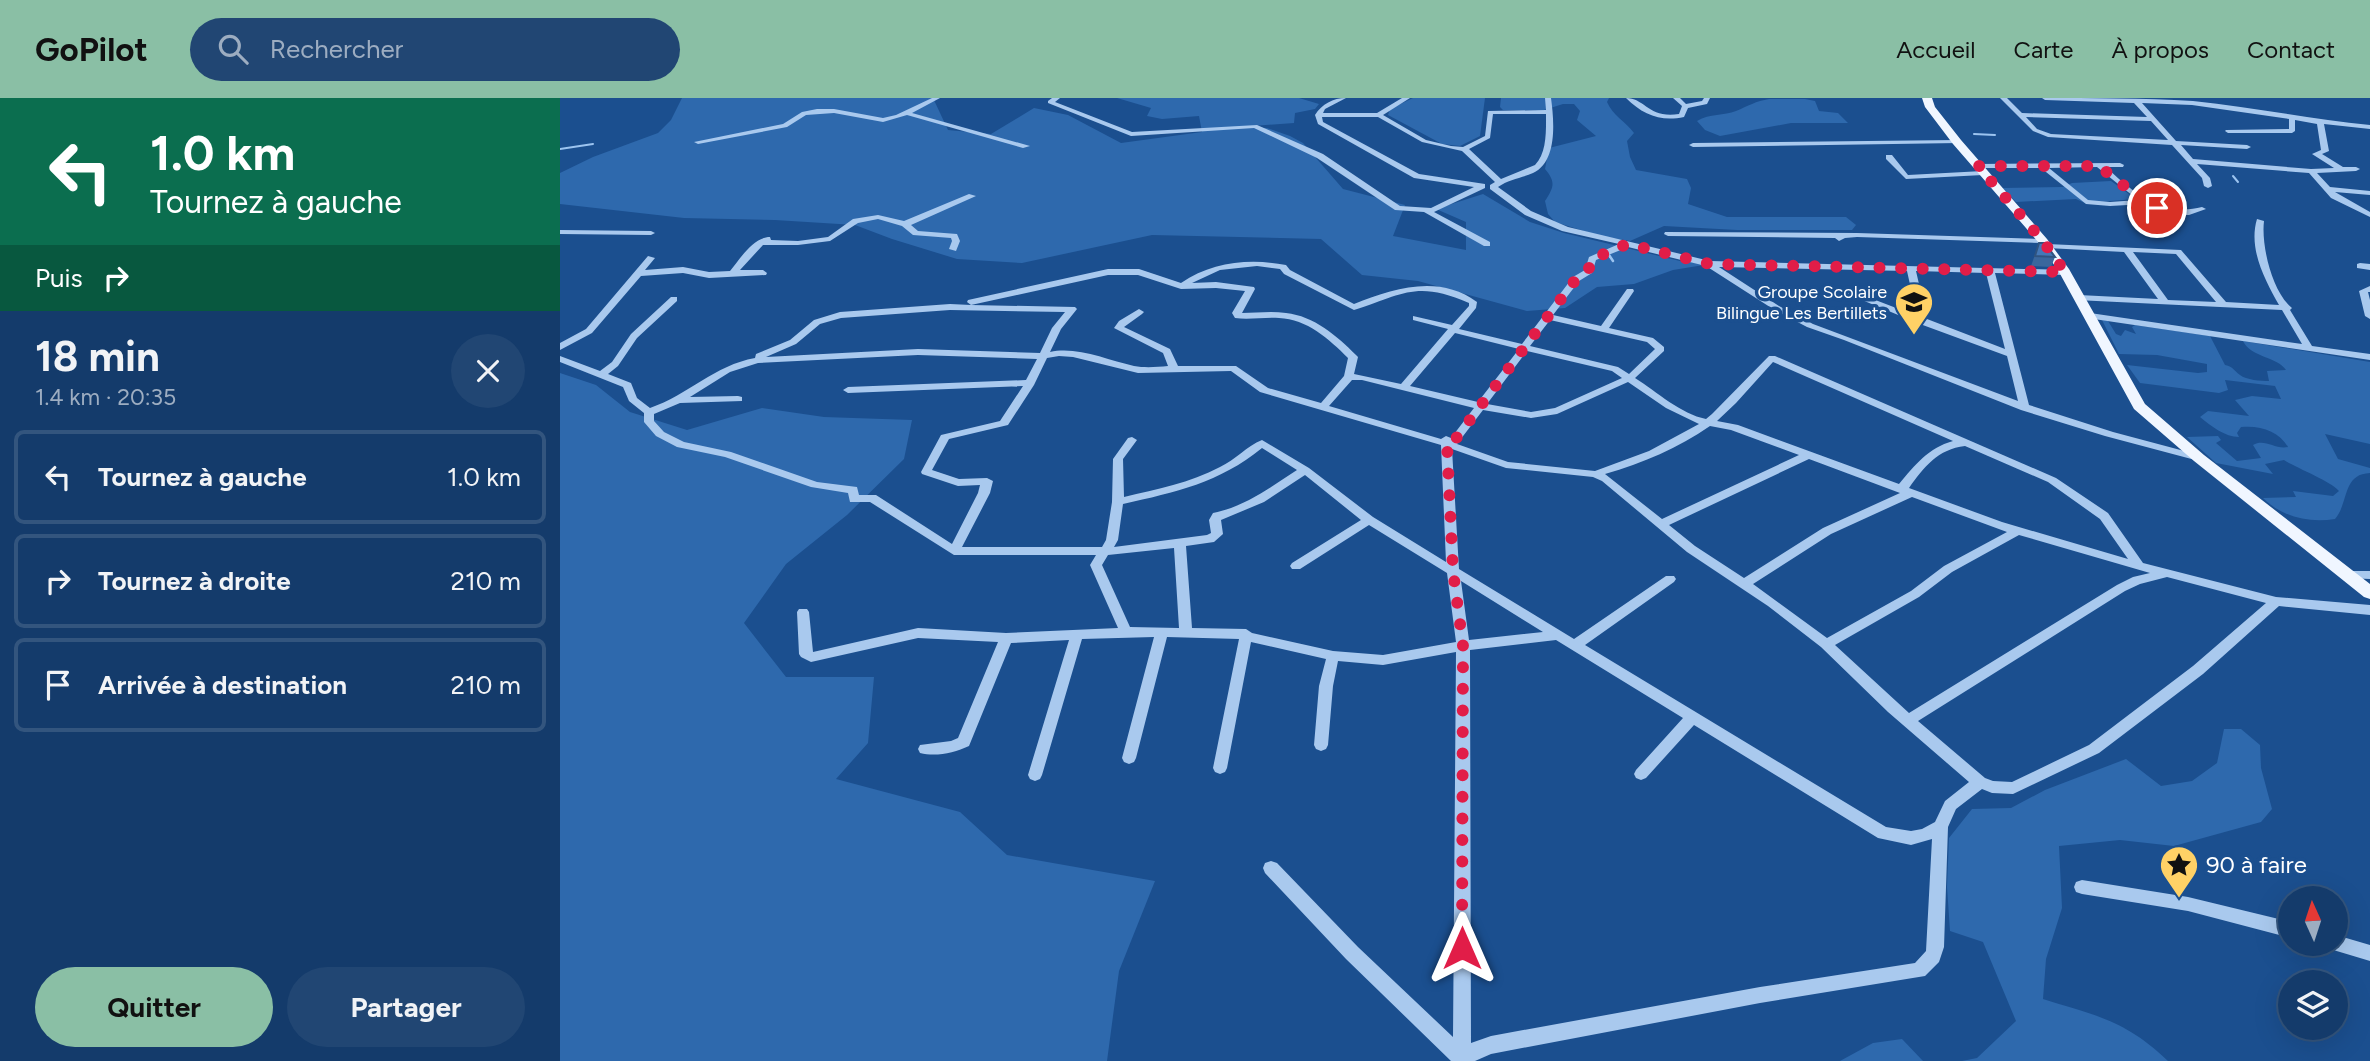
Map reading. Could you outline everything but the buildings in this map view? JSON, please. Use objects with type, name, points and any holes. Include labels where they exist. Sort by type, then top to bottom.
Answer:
[{"type":"main road","points":[[1927,98],[1930,107],[1957,142],[2045,243],[2065,272],[2139,406],[2199,458],[2370,593]]},
{"type":"street","points":[[698,142],[785,126],[804,113],[817,111],[834,111],[883,120],[906,113],[937,98]]},
{"type":"street","points":[[1057,98],[1050,102],[1131,134],[1255,126],[1320,156],[1395,207],[1427,211],[1487,244]]},
{"type":"street","points":[[1343,98],[1323,108],[1318,115],[1320,123],[1417,176],[1482,186]]},
{"type":"street","points":[[1379,116],[1389,107],[1407,98]]},
{"type":"street","points":[[1427,211],[1482,186],[1496,184],[1541,165],[1545,157],[1550,111],[1548,98]]},
{"type":"street","points":[[1629,98],[1651,115],[1660,118],[1682,116],[1685,106]]},
{"type":"street","points":[[1676,98],[1685,106]]},
{"type":"street","points":[[1685,106],[1705,103],[1707,98]]},
{"type":"street","points":[[2003,98],[2035,131],[2050,136],[2247,147]]},
{"type":"street","points":[[2045,98],[2192,103],[2370,127]]},
{"type":"street","points":[[2238,98],[2244,110]]},
{"type":"street","points":[[2132,100],[2191,161],[2206,178],[2208,186]]},
{"type":"street","points":[[1464,149],[1488,137],[1491,109],[1550,111]]},
{"type":"street","points":[[906,113],[1026,146]]},
{"type":"street","points":[[1318,115],[1379,116],[1424,141],[1464,149],[1513,204],[1545,222],[1710,264],[2065,272]]},
{"type":"street","points":[[2022,115],[2152,119]]},
{"type":"street","points":[[2228,131],[2292,131],[2292,118]]},
{"type":"street","points":[[2320,122],[2325,152],[2316,154],[2342,169]]},
{"type":"street","points":[[1693,145],[1957,142]]},
{"type":"street","points":[[1889,157],[1906,177],[2043,166],[2120,165]]},
{"type":"street","points":[[2191,161],[2311,171],[2356,169]]},
{"type":"street","points":[[2043,166],[2086,202],[2146,202]]},
{"type":"street","points":[[2100,166],[2146,202],[2167,210],[2194,212],[2202,209]]},
{"type":"street","points":[[2311,171],[2326,189],[2342,201],[2370,215]]},
{"type":"street","points":[[2326,189],[2370,192]]},
{"type":"street","points":[[905,224],[972,196]]},
{"type":"street","points":[[760,242],[798,243],[830,239],[843,228],[864,219],[878,218],[905,224],[916,233],[954,236],[956,241],[953,249]]},
{"type":"street","points":[[2260,221],[2256,241],[2261,259],[2308,347]]},
{"type":"street","points":[[560,232],[652,233]]},
{"type":"street","points":[[1668,234],[2045,243],[2178,252],[2223,305]]},
{"type":"street","points":[[733,273],[760,242],[774,236]]},
{"type":"street","points":[[1461,1060],[1463,646],[1453,571],[1448,443],[1525,349],[1576,279],[1588,271],[1592,259],[1627,244]]},
{"type":"street","points":[[2126,249],[2165,302]]},
{"type":"street","points":[[560,347],[589,331],[651,258]]},
{"type":"street","points":[[1181,286],[1196,276],[1230,265],[1269,264],[1283,267],[1287,272],[1354,307],[1398,290],[1420,285],[1473,302],[1473,306],[1404,387]]},
{"type":"street","points":[[1710,264],[1762,300],[1826,334],[1847,338],[2025,408],[2148,446],[2199,458]]},
{"type":"street","points":[[1911,268],[1923,321]]},
{"type":"street","points":[[640,272],[688,270],[709,275],[763,272]]},
{"type":"street","points":[[1990,271],[2025,408]]},
{"type":"street","points":[[950,307],[1108,272],[1139,272],[1181,286],[1216,285],[1251,289],[1243,300],[1238,316],[1264,314],[1301,319],[1351,356],[1349,377],[1323,407]]},
{"type":"street","points":[[2370,289],[2363,290],[2370,316]]},
{"type":"street","points":[[1603,328],[1630,291]]},
{"type":"street","points":[[1849,293],[2013,355]]},
{"type":"street","points":[[2079,298],[2287,308]]},
{"type":"street","points":[[601,375],[615,364],[634,336],[674,299]]},
{"type":"street","points":[[649,412],[679,400],[716,374],[784,346],[813,324],[833,316],[950,307],[1072,309],[1053,335],[1029,385],[1004,423],[945,437],[926,472],[958,483],[987,481],[984,493],[954,551]]},
{"type":"street","points":[[1139,312],[1119,328],[1167,351],[1174,369]]},
{"type":"street","points":[[2090,316],[2370,357]]},
{"type":"street","points":[[1416,317],[1525,349],[1610,367],[1696,420],[1734,427],[1808,456],[2019,530],[2139,566],[2276,601],[2370,610]]},
{"type":"street","points":[[1349,377],[1362,377],[1519,415],[1547,413],[1630,378],[1661,349],[1661,345],[1650,340],[1549,317]]},
{"type":"street","points":[[742,363],[918,352],[1045,356],[1059,353],[1138,370],[1233,368],[1264,390],[1448,443],[1514,468],[1595,474],[1606,479],[1707,561],[1744,584],[1826,644],[1908,721],[1980,782],[1993,787],[2013,788],[2094,749],[2198,670],[2276,601]]},
{"type":"street","points":[[1595,474],[1627,464],[1709,423],[1772,358],[2052,480],[2104,516],[2139,566]]},
{"type":"street","points":[[560,359],[627,385],[634,399],[649,412],[649,422],[660,434],[681,445],[727,454],[815,485],[853,490],[854,499],[872,498],[954,551],[1106,551],[1180,544],[1215,536],[1217,516],[1223,516],[1259,499],[1305,470]]},
{"type":"street","points":[[848,390],[1022,382],[1029,385]]},
{"type":"street","points":[[679,400],[738,399]]},
{"type":"street","points":[[1126,632],[1096,565],[1112,540],[1118,502],[1118,459],[1132,440]]},
{"type":"street","points":[[1118,502],[1189,486],[1213,477],[1245,458],[1262,443],[1305,470],[1368,520],[1883,833],[1911,838],[1925,835],[1940,827]]},
{"type":"street","points":[[1744,584],[1827,531],[1906,491],[1924,461],[1944,446],[1958,443],[1975,445]]},
{"type":"street","points":[[1660,525],[1808,456]]},
{"type":"street","points":[[1296,566],[1368,520]]},
{"type":"street","points":[[1826,644],[1914,594],[1948,569],[2019,530]]},
{"type":"street","points":[[1180,544],[1186,632]]},
{"type":"street","points":[[1908,721],[2121,588],[2137,580],[2167,573]]},
{"type":"street","points":[[2350,575],[2370,575]]},
{"type":"street","points":[[1575,645],[1670,579]]},
{"type":"street","points":[[803,612],[806,654],[811,657],[918,634],[1006,638],[1126,632],[1246,635],[1333,656],[1383,660],[1463,646],[1559,635]]},
{"type":"street","points":[[1129,758],[1162,632]]},
{"type":"street","points":[[1035,775],[1077,635]]},
{"type":"street","points":[[1220,768],[1246,635]]},
{"type":"street","points":[[925,749],[953,747],[964,742],[1006,638]]},
{"type":"street","points":[[1321,745],[1326,686],[1333,656]]},
{"type":"street","points":[[1641,774],[1693,717]]},
{"type":"street","points":[[1461,1060],[1491,1045],[1760,995],[1919,970],[1933,956],[1936,947],[1940,827],[1950,805],[1980,782]]},
{"type":"street","points":[[1271,868],[1352,953],[1461,1060]]},
{"type":"street","points":[[2082,887],[2189,904],[2278,927]]},
{"type":"street","points":[[2348,947],[2370,953]]},
{"type":"shaded area","points":[[682,98],[933,98],[948,130],[991,134],[1034,108],[1068,115],[1121,143],[1202,132],[1199,116],[1162,119],[1147,116],[1151,108],[1117,98],[1299,98],[1319,104],[1315,109],[1295,113],[1294,123],[1239,127],[1267,128],[1290,136],[1303,143],[1343,189],[1405,205],[1393,236],[1466,250],[1466,222],[1436,209],[1483,194],[1530,222],[1564,233],[1680,261],[1710,264],[1673,270],[1634,284],[1597,287],[1565,308],[1527,311],[1418,281],[1362,275],[1321,239],[1152,235],[1022,263],[957,259],[855,225],[684,218],[560,204],[560,173],[593,157],[658,133],[671,120]]},
{"type":"shaded area","points":[[1413,98],[1485,98],[1480,136],[1460,146],[1442,144],[1388,115],[1390,109]]},
{"type":"shaded area","points":[[1501,98],[1609,98],[1607,102],[1612,111],[1634,133],[1627,141],[1636,170],[1687,179],[1691,188],[1688,204],[1727,217],[1846,217],[1856,225],[1852,230],[1737,230],[1664,226],[1630,241],[1600,236],[1555,222],[1548,214],[1545,201],[1553,185],[1545,169],[1549,148],[1596,136],[1577,120],[1580,111],[1574,104],[1563,104],[1544,110],[1503,110],[1500,107]]},
{"type":"shaded area","points":[[1769,99],[1815,101],[1819,111],[1838,113],[1848,123],[1791,123],[1720,136],[1705,130],[1697,121],[1731,113]]},
{"type":"shaded area","points":[[2111,181],[2136,199],[2085,203],[2076,199],[2016,202],[2002,188],[2063,187],[2072,183]]},
{"type":"shaded area","points":[[2102,320],[2108,321],[2116,334],[2121,336],[2125,330],[2136,334],[2132,327],[2135,325],[2210,336],[2225,365],[2243,377],[2254,380],[2269,381],[2267,371],[2286,370],[2277,362],[2252,350],[2243,341],[2370,362],[2370,444],[2325,434],[2338,459],[2370,468],[2370,473],[2355,478],[2350,484],[2335,519],[2305,519],[2278,510],[2263,498],[2296,497],[2293,491],[2333,496],[2339,491],[2284,460],[2265,464],[2273,474],[2216,463],[2187,437],[2218,436],[2221,440],[2216,443],[2237,461],[2261,458],[2253,445],[2257,443],[2288,447],[2280,437],[2268,430],[2241,427],[2237,433],[2239,437],[2234,437],[2200,417],[2208,411],[2249,416],[2235,400],[2252,396],[2281,399],[2275,386],[2225,380],[2228,390],[2219,393],[2140,383],[2127,365],[2198,373],[2207,372],[2207,364],[2157,355],[2119,354]]},
{"type":"shaded area","points":[[560,373],[596,385],[630,412],[687,430],[762,408],[824,417],[912,420],[904,459],[847,515],[786,564],[744,623],[786,677],[874,677],[868,743],[836,779],[960,812],[1007,855],[1155,881],[1119,971],[1107,1061],[560,1061]]},
{"type":"shaded area","points":[[2224,729],[2241,729],[2260,745],[2261,768],[2272,809],[2261,822],[2174,846],[2120,840],[2059,846],[2062,908],[2046,959],[2043,999],[2110,1021],[2138,1036],[2168,1061],[1962,1061],[1977,1058],[2016,1021],[1983,942],[1950,931],[1947,887],[1949,838],[1972,809],[2011,808],[2045,790],[2126,759],[2161,786],[2192,781],[2217,763]]},
{"type":"shaded area","points":[[1902,1039],[1923,1061],[1840,1061],[1873,1043]]},
{"type":"waterway","points":[[1974,134],[1995,135]]},
{"type":"waterway","points":[[560,149],[593,144]]},
{"type":"waterway","points":[[2233,176],[2238,182]]},
{"type":"waterway","points":[[1607,252],[1610,257]]},
{"type":"waterway","points":[[1609,255],[1613,261]]},
{"type":"place","name":"Groupe Scolaire Bilingue Les Bertillets","points":[[1914,336]]},
{"type":"place","name":"90 à faire","points":[[2179,899]]},
{"type":"route","points":[[1462,948],[1463,646],[1453,571],[1447,444],[1451,445],[1576,279],[1588,271],[1592,259],[1627,244],[1710,264],[2065,272],[2043,241],[1978,166],[2100,166],[2114,179],[2157,208]]}]
